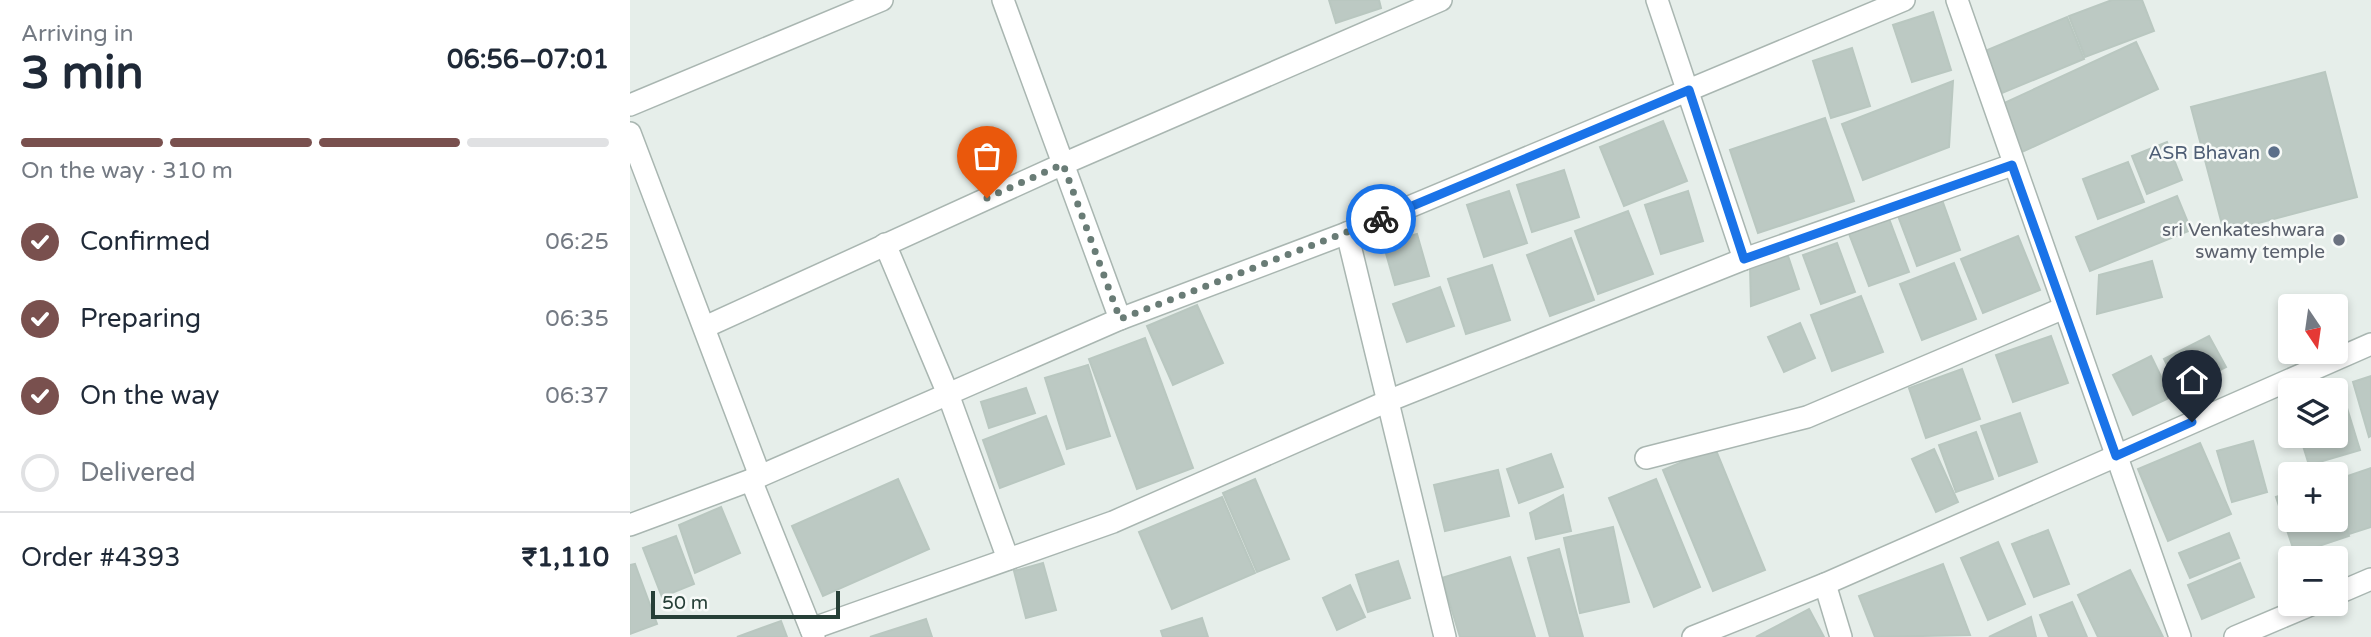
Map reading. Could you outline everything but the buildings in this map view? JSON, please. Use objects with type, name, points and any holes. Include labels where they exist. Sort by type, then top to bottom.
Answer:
[{"type":"street","points":[[630,105],[882,0]]},
{"type":"street","points":[[1003,0],[1120,319]]},
{"type":"street","points":[[705,327],[1063,164],[1441,0]]},
{"type":"street","points":[[1657,0],[1744,259]]},
{"type":"street","points":[[630,525],[755,478],[1120,319],[1347,233],[1904,0]]},
{"type":"street","points":[[1957,0],[2012,165],[2179,637]]},
{"type":"street","points":[[630,133],[705,327],[755,478],[813,633],[1113,522],[1388,401],[1744,259],[2012,165]]},
{"type":"street","points":[[1347,233],[1445,637]]},
{"type":"street","points":[[885,244],[948,394],[1008,559]]},
{"type":"street","points":[[1646,458],[1807,417],[2064,308]]},
{"type":"street","points":[[1693,637],[1825,584],[2371,344]]},
{"type":"street","points":[[2348,589],[2371,579]]},
{"type":"street","points":[[1825,584],[1841,637]]},
{"type":"street","points":[[2235,637],[2285,616]]},
{"type":"way so far","points":[[987,198],[1063,164],[1120,319],[1381,219]]},
{"type":"place","name":"ASR Bhavan","points":[[2274,152]]},
{"type":"place","name":"sri Venkateshwara swamy temple","points":[[2339,240]]},
{"type":"route","points":[[1381,219],[1689,90],[1744,259],[2012,165],[2116,456],[2192,422]]}]
